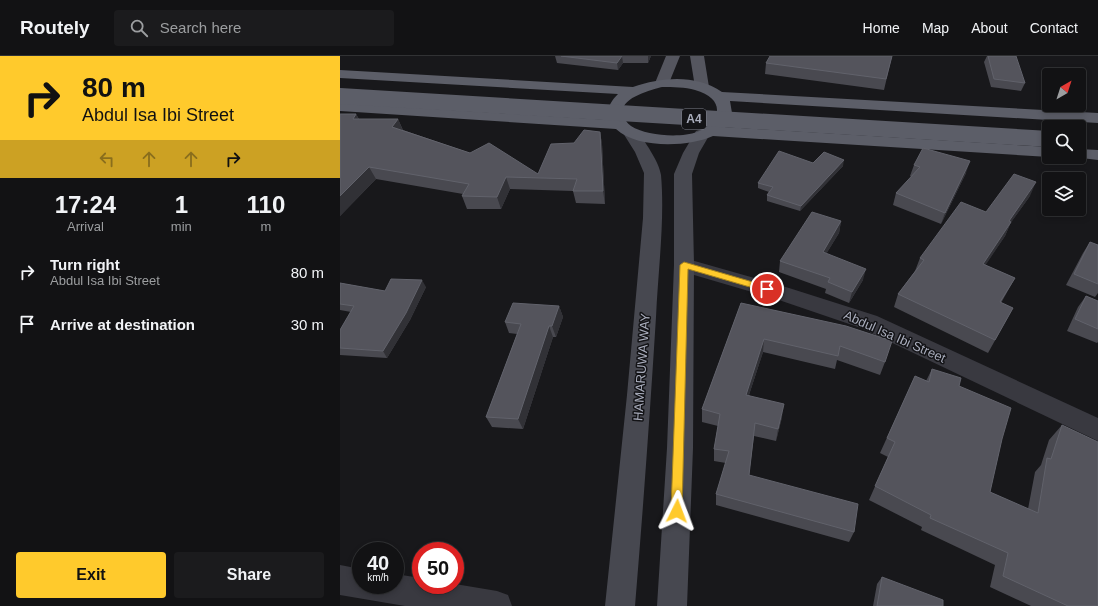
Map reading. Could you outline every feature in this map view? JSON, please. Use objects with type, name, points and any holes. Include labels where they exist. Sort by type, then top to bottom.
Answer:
[{"type":"highway","name":"A4","points":[[340,74],[633,91]]},
{"type":"highway","name":"A4","points":[[625,129],[615,116],[616,107],[622,98],[633,91],[646,86],[662,83],[683,83],[702,87],[718,96],[724,104],[726,112],[722,121],[706,133]]},
{"type":"highway","name":"A4","points":[[340,86],[1042,128]]},
{"type":"highway","name":"A4","points":[[340,96],[1042,139]]},
{"type":"highway","name":"A4","points":[[718,96],[1098,118]]},
{"type":"highway","name":"A4","points":[[340,107],[625,129],[653,140],[679,140],[706,133],[1042,152]]},
{"type":"highway","points":[[1086,130],[1098,131]]},
{"type":"highway","points":[[1086,141],[1098,142]]},
{"type":"highway","points":[[1086,154],[1098,155]]},
{"type":"main road","points":[[662,83],[673,56]]},
{"type":"main road","points":[[697,56],[702,87]]},
{"type":"main road","name":"HAMARUWA WAY","points":[[620,606],[639,395],[652,218],[652,172],[643,152],[625,129]]},
{"type":"main road","points":[[672,606],[680,448],[684,265],[683,174],[691,153],[706,133]]},
{"type":"street","name":"Abdul Isa Ibi Street","points":[[684,265],[782,292],[869,322],[1098,430]]},
{"type":"street","points":[[340,580],[352,582]]},
{"type":"street","points":[[404,591],[497,606]]},
{"type":"building","points":[[561,56],[622,56],[617,63]]},
{"type":"building","points":[[770,56],[892,56],[886,79],[766,63]]},
{"type":"building","points":[[988,56],[1016,56],[1025,83],[994,79]]},
{"type":"building","points":[[340,114],[356,114],[353,119],[398,119],[392,127],[470,153],[489,143],[538,174],[551,144],[574,143],[584,130],[600,132],[603,191],[573,191],[577,179],[506,177],[497,197],[462,196],[469,184],[369,167],[340,196]]},
{"type":"building","points":[[923,148],[970,161],[945,213],[896,193],[920,167],[914,165]]},
{"type":"building","points":[[779,151],[813,163],[824,152],[844,160],[801,206],[767,195],[773,187],[758,183]]},
{"type":"building","points":[[1014,174],[1036,182],[1009,221],[1011,222],[983,264],[1015,278],[1000,302],[1013,308],[995,340],[898,294],[924,260],[920,258],[961,202],[986,212]]},
{"type":"building","points":[[812,212],[841,221],[823,252],[866,269],[852,292],[828,282],[830,278],[780,261]]},
{"type":"building","points":[[1090,242],[1098,245],[1098,284],[1074,274]]},
{"type":"building","points":[[391,279],[422,280],[406,313],[383,351],[340,348],[340,330],[354,306],[340,304],[340,283],[385,291]]},
{"type":"building","points":[[1086,296],[1098,301],[1098,329],[1075,319]]},
{"type":"building","points":[[513,303],[559,306],[552,326],[549,326],[518,419],[486,417],[521,324],[505,322]]},
{"type":"building","points":[[741,303],[846,326],[892,341],[885,362],[840,346],[838,356],[764,339],[746,395],[784,404],[778,429],[755,423],[749,475],[858,504],[854,532],[716,494],[729,451],[714,449],[720,414],[702,409]]},
{"type":"building","points":[[932,369],[961,378],[959,386],[1011,408],[1002,439],[990,492],[1038,513],[1047,458],[1051,459],[1062,425],[1098,442],[1098,606],[1068,606],[1003,576],[1008,553],[930,518],[931,515],[875,486],[895,442],[887,438],[915,376],[929,382]]},
{"type":"building","points":[[882,577],[943,600],[943,606],[877,606]]},
{"type":"route","points":[[677,511],[680,448],[684,265],[767,289]]}]
